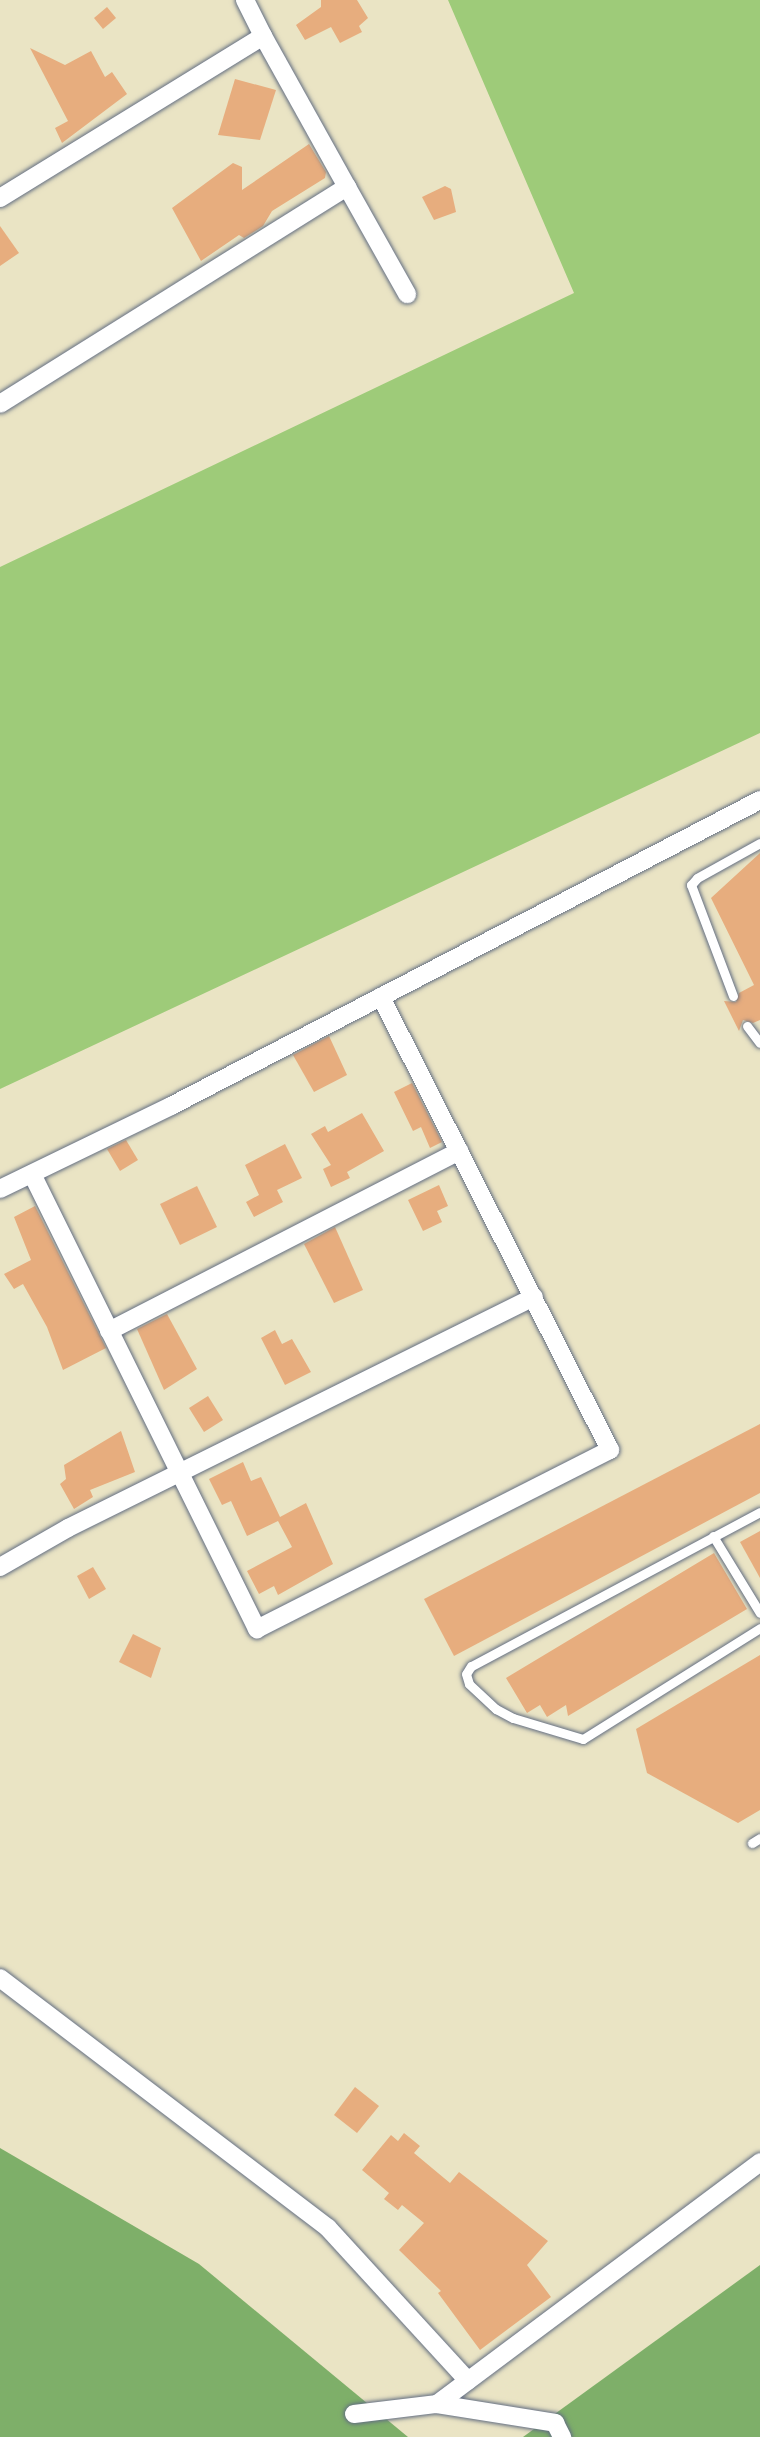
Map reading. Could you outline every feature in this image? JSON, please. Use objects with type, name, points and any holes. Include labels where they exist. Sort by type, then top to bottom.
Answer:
[{"type":"street","points":[[245,0],[406,294]]},
{"type":"street","points":[[0,198],[263,36]]},
{"type":"street","points":[[0,404],[347,187]]},
{"type":"street","points":[[0,1189],[381,997],[760,800]]},
{"type":"street","points":[[32,1174],[257,1629],[268,1624],[610,1450],[381,997]]},
{"type":"street","points":[[109,1331],[459,1150]]},
{"type":"street","points":[[0,1567],[68,1528],[180,1475],[534,1297]]},
{"type":"street","points":[[0,1978],[328,2228],[468,2381]]},
{"type":"street","points":[[437,2404],[760,2162]]},
{"type":"street","points":[[354,2414],[437,2404],[555,2422],[561,2437]]},
{"type":"lane","points":[[733,996],[692,885],[697,878],[760,843]]},
{"type":"lane","points":[[747,1026],[760,1042]]},
{"type":"lane","points":[[760,1512],[471,1665],[466,1674],[470,1684],[496,1709],[513,1718],[583,1739],[760,1628]]},
{"type":"lane","points":[[713,1536],[760,1613]]},
{"type":"green space","points":[[448,0],[760,0],[760,733],[0,1089],[0,567],[574,293]]},
{"type":"green space","points":[[0,2148],[199,2264],[408,2437],[0,2437]]},
{"type":"green space","points":[[760,2265],[760,2437],[523,2437]]},
{"type":"building","points":[[321,0],[357,0],[368,18],[359,26],[362,32],[340,43],[331,27],[305,40],[296,25],[321,7]]},
{"type":"building","points":[[107,7],[116,18],[103,29],[94,18]]},
{"type":"building","points":[[30,48],[65,65],[91,51],[105,77],[112,72],[127,94],[62,143],[55,128],[68,121]]},
{"type":"building","points":[[235,79],[276,90],[260,140],[218,135]]},
{"type":"building","points":[[309,144],[326,172],[325,178],[272,211],[263,226],[244,238],[239,235],[201,261],[172,208],[233,163],[242,167],[242,190]]},
{"type":"building","points":[[445,186],[451,189],[456,212],[434,220],[422,197]]},
{"type":"building","points":[[0,226],[19,253],[0,266]]},
{"type":"building","points":[[760,853],[760,1020],[753,1023],[743,1020],[739,1031],[724,1001],[736,1002],[739,993],[754,985],[711,898]]},
{"type":"building","points":[[329,1036],[347,1075],[314,1092],[293,1055]]},
{"type":"building","points":[[412,1083],[442,1142],[430,1148],[421,1127],[413,1131],[394,1092]]},
{"type":"building","points":[[362,1113],[384,1151],[347,1172],[350,1178],[331,1187],[323,1169],[331,1165],[311,1134],[325,1126],[328,1132]]},
{"type":"building","points":[[126,1140],[138,1160],[120,1171],[107,1149]]},
{"type":"building","points":[[285,1144],[302,1178],[277,1190],[283,1202],[254,1217],[246,1202],[259,1195],[245,1165]]},
{"type":"building","points":[[439,1185],[448,1206],[437,1211],[442,1222],[423,1231],[408,1200]]},
{"type":"building","points":[[197,1186],[217,1227],[180,1245],[160,1204]]},
{"type":"building","points":[[35,1206],[106,1348],[63,1370],[47,1327],[23,1284],[14,1289],[4,1274],[31,1260],[14,1217]]},
{"type":"building","points":[[335,1227],[363,1290],[334,1303],[304,1244]]},
{"type":"building","points":[[167,1314],[197,1369],[164,1390],[137,1329]]},
{"type":"building","points":[[275,1330],[282,1344],[292,1339],[311,1372],[285,1385],[261,1338]]},
{"type":"building","points":[[208,1396],[223,1420],[204,1432],[189,1408]]},
{"type":"building","points":[[760,1424],[760,1493],[454,1656],[424,1599]]},
{"type":"building","points":[[121,1431],[135,1472],[90,1490],[93,1497],[74,1509],[60,1484],[66,1479],[64,1465]]},
{"type":"building","points":[[243,1462],[251,1481],[261,1477],[280,1517],[306,1503],[333,1564],[278,1595],[274,1586],[259,1594],[247,1571],[292,1547],[278,1521],[247,1536],[231,1501],[222,1505],[209,1479]]},
{"type":"building","points":[[760,1531],[760,1578],[740,1542]]},
{"type":"building","points":[[714,1553],[747,1609],[568,1716],[566,1705],[547,1717],[540,1705],[527,1713],[506,1678]]},
{"type":"building","points":[[93,1567],[106,1589],[89,1599],[77,1576]]},
{"type":"building","points":[[133,1634],[161,1648],[151,1678],[119,1662]]},
{"type":"building","points":[[760,1655],[760,1810],[738,1823],[647,1773],[636,1729]]},
{"type":"building","points":[[355,2087],[379,2106],[357,2133],[334,2115]]},
{"type":"building","points":[[404,2133],[420,2146],[414,2153],[450,2183],[459,2172],[548,2241],[527,2265],[551,2297],[480,2350],[438,2293],[441,2291],[399,2250],[424,2223],[402,2205],[398,2210],[384,2199],[389,2193],[362,2170],[391,2135],[398,2141]]}]
